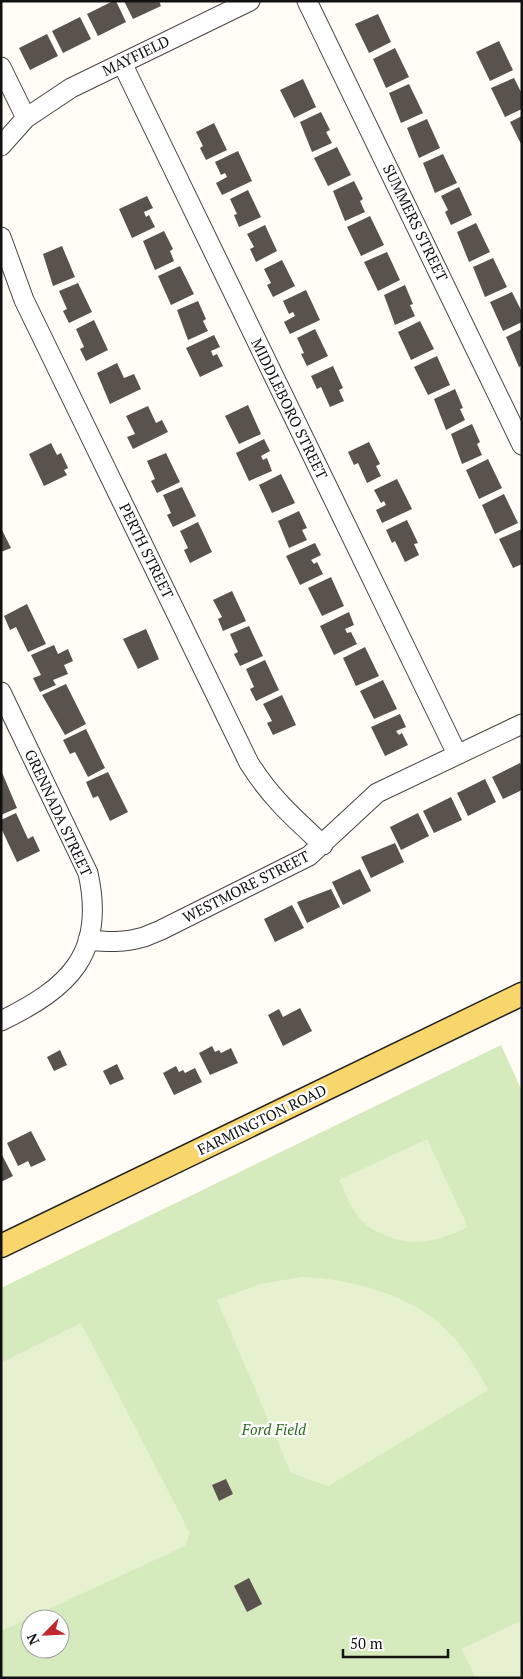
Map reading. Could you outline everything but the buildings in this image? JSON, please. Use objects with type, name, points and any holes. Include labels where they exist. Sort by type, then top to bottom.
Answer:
[{"type":"main road","name":"FARMINGTON ROAD","points":[[1,1246],[522,994]]},
{"type":"street","name":"MAYFIELD","points":[[26,118],[71,88],[250,1]]},
{"type":"street","name":"SUMMERS STREET","points":[[307,1],[522,444]]},
{"type":"street","name":"MIDDLEBORO STREET","points":[[122,63],[457,754]]},
{"type":"street","points":[[1,67],[26,118],[1,146]]},
{"type":"street","name":"PERTH STREET","points":[[1,237],[8,280],[249,763],[264,787],[284,811],[323,845]]},
{"type":"street","name":"GRENNADA STREET","points":[[1,692],[88,873],[92,905],[88,940]]},
{"type":"street","name":"WESTMORE STREET","points":[[88,940],[129,941],[161,930],[285,870],[323,845],[377,792],[522,724]]},
{"type":"street","points":[[1,1021],[37,1003],[63,983],[82,956],[88,940]]},
{"type":"green space","name":"Ford Field","points":[[501,1045],[522,1091],[522,1678],[1,1678],[1,1288]]},
{"type":"green space","points":[[427,1139],[468,1227],[438,1239],[419,1242],[398,1240],[383,1235],[365,1223],[356,1213],[339,1180]]},
{"type":"green space","points":[[302,1277],[336,1280],[370,1288],[410,1304],[427,1314],[454,1338],[466,1353],[488,1390],[328,1486],[291,1473],[217,1300],[260,1284]]},
{"type":"green space","points":[[81,1323],[190,1533],[185,1546],[49,1609],[20,1609],[20,1622],[1,1631],[1,1363]]},
{"type":"green space","points":[[522,1620],[522,1678],[475,1678],[462,1649]]}]
